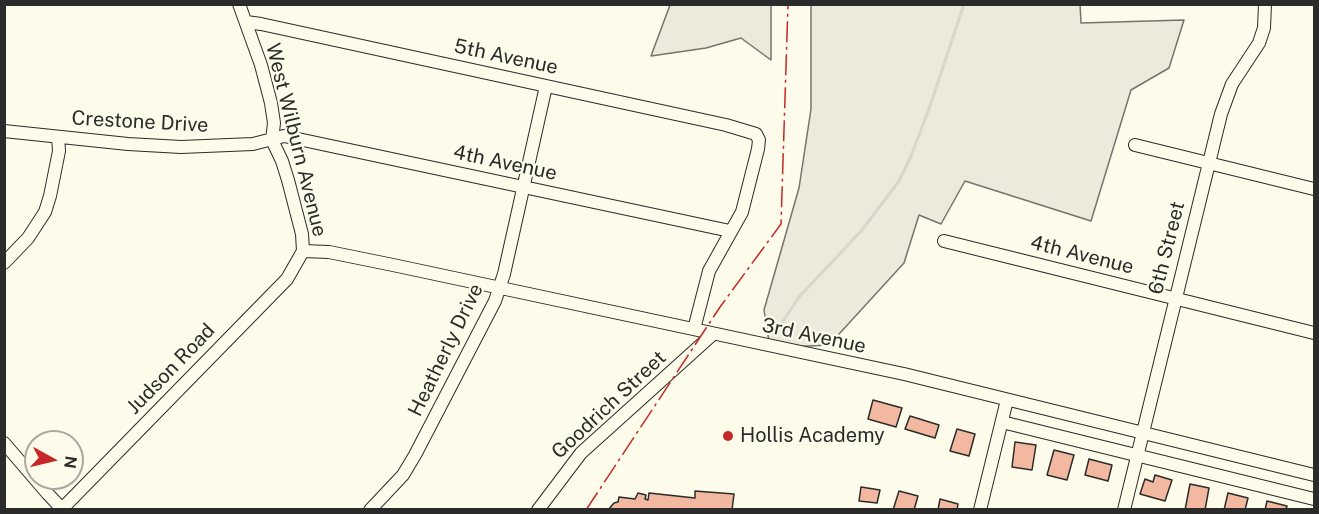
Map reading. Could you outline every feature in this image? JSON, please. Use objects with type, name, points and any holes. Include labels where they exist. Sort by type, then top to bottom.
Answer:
[{"type":"street","name":"West Wilburn Avenue","points":[[239,4],[261,65],[271,103],[274,123],[272,140],[288,180],[302,234],[303,251]]},
{"type":"street","name":"6th Street","points":[[1124,510],[1221,114],[1232,84],[1259,43],[1264,28],[1265,4]]},
{"type":"street","name":"5th Avenue","points":[[246,22],[726,125],[756,134],[759,140],[758,149],[742,212],[730,231]]},
{"type":"street","name":"Heatherly Drive","points":[[370,510],[403,475],[488,315],[499,288],[546,86]]},
{"type":"street","name":"Crestone Drive","points":[[4,131],[181,147],[253,144],[272,140]]},
{"type":"street","name":"4th Avenue","points":[[272,140],[284,136],[302,138],[730,231]]},
{"type":"street","points":[[4,263],[27,240],[45,213],[59,151],[58,137]]},
{"type":"street","points":[[1135,146],[1314,189]]},
{"type":"street","points":[[694,329],[709,271],[730,231]]},
{"type":"street","name":"4th Avenue","points":[[944,241],[1314,333]]},
{"type":"street","name":"3rd Avenue","points":[[303,251],[329,252],[904,374],[1314,476]]},
{"type":"street","name":"Judson Road","points":[[62,509],[286,279],[303,251]]},
{"type":"street","name":"Goodrich Street","points":[[538,510],[581,453],[713,334]]},
{"type":"street","points":[[980,510],[1007,400]]},
{"type":"street","points":[[1002,422],[1314,500]]},
{"type":"street","points":[[4,443],[62,509]]},
{"type":"shaded area","points":[[1080,4],[1081,23],[1184,20],[1169,68],[1131,90],[1091,221],[965,181],[941,224],[919,215],[904,263],[829,345],[770,348],[764,310],[799,188],[811,109],[811,5]]},
{"type":"shaded area","points":[[670,5],[771,5],[771,60],[741,38],[706,48],[651,56]]},
{"type":"building","points":[[873,400],[902,408],[896,427],[868,419]]},
{"type":"building","points":[[910,416],[939,425],[935,438],[905,429]]},
{"type":"building","points":[[957,429],[975,434],[969,456],[950,451]]},
{"type":"building","points":[[1015,442],[1036,445],[1032,470],[1012,467]]},
{"type":"building","points":[[1054,450],[1074,455],[1067,480],[1047,475]]},
{"type":"building","points":[[1089,459],[1112,465],[1108,481],[1085,475]]},
{"type":"building","points":[[1155,475],[1172,480],[1165,501],[1140,494],[1145,479],[1153,482]]},
{"type":"building","points":[[1190,484],[1209,488],[1205,510],[1185,510]]},
{"type":"building","points":[[861,487],[880,490],[877,503],[859,501]]},
{"type":"building","points":[[695,491],[734,494],[732,510],[608,510],[618,502],[619,497],[635,499],[638,493],[646,495],[645,499],[648,500],[649,493],[695,498]]},
{"type":"building","points":[[899,491],[918,496],[914,510],[893,510]]},
{"type":"building","points":[[1228,493],[1248,498],[1245,510],[1224,510]]},
{"type":"building","points":[[940,499],[958,504],[957,510],[938,510]]},
{"type":"building","points":[[1267,501],[1287,506],[1286,510],[1265,510]]},
{"type":"waterway","points":[[778,329],[799,297],[862,230],[899,181],[930,106],[964,4]]},
{"type":"power","points":[[586,510],[720,307],[781,224],[788,4]]},
{"type":"place","name":"Hollis Academy","points":[[728,436]]}]
